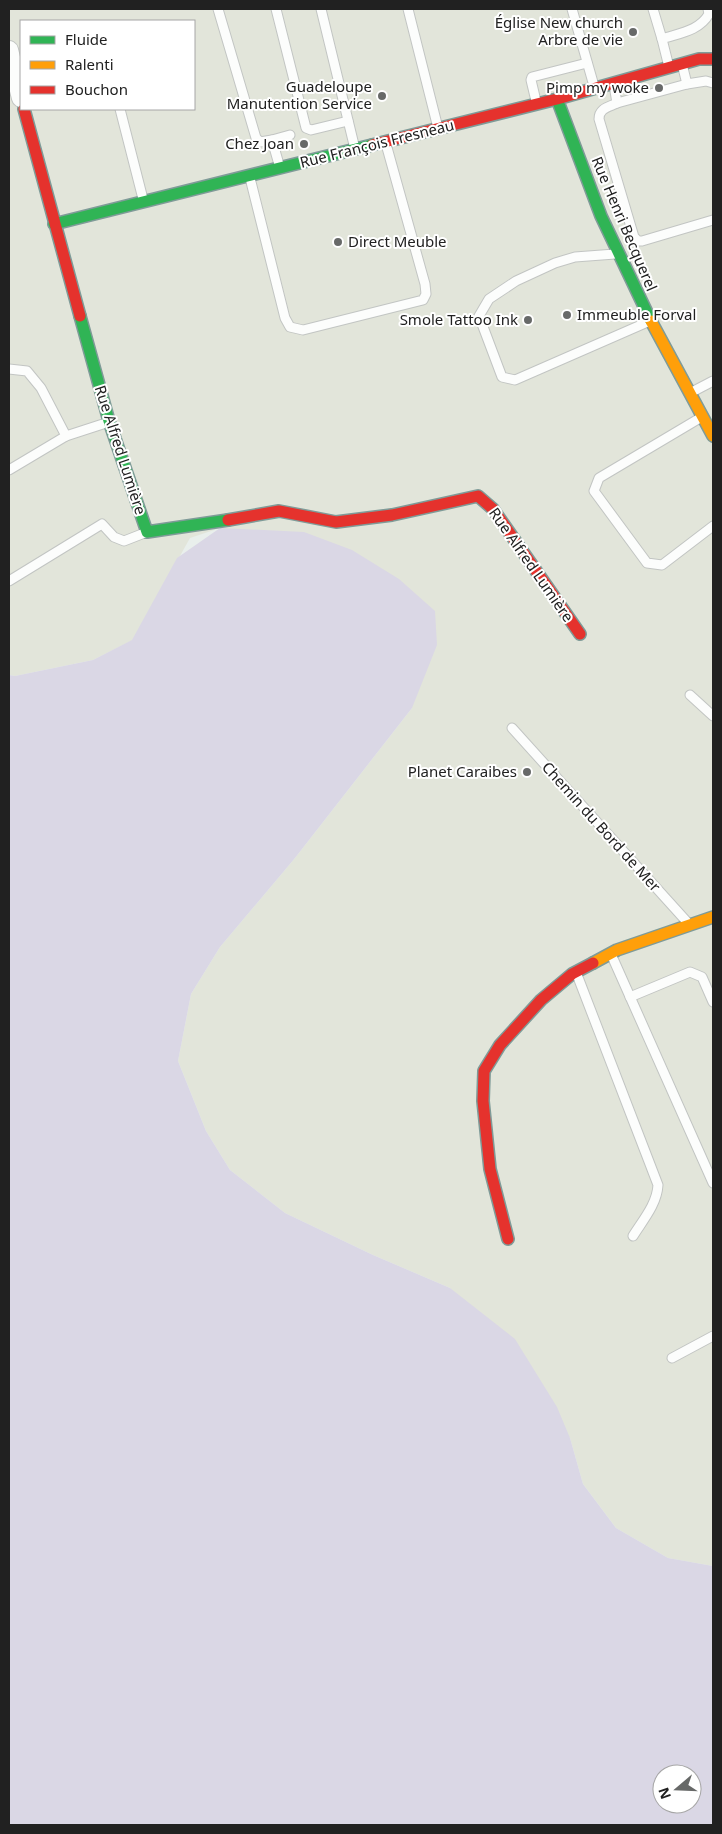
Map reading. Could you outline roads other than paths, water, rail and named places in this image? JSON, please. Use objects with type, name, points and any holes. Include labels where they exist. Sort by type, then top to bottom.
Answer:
[{"type":"street","name":"Rue François Fresneau","points":[[54,224],[557,99],[706,59],[713,49]]},
{"type":"street","points":[[9,50],[20,94]]},
{"type":"street","name":"Rue Henri Becquerel","points":[[557,99],[591,191],[618,254],[650,321],[713,436]]},
{"type":"street","name":"Rue Alfred Lumière","points":[[24,110],[109,421],[147,532],[185,528],[279,511],[336,522],[392,515],[478,496],[493,509],[580,634]]},
{"type":"street","points":[[508,1239],[490,1169],[483,1101],[484,1071],[500,1045],[541,1000],[576,972],[611,954],[713,917]]},
{"type":"lane","points":[[218,9],[256,138],[260,142],[290,136]]},
{"type":"lane","points":[[276,9],[306,128],[311,130],[348,121]]},
{"type":"lane","points":[[321,9],[355,149]]},
{"type":"lane","points":[[408,9],[438,128]]},
{"type":"lane","points":[[572,9],[594,89]]},
{"type":"lane","points":[[653,9],[669,68]]},
{"type":"lane","points":[[662,39],[696,28],[704,23],[709,14],[708,9]]},
{"type":"lane","points":[[536,104],[530,80],[532,77],[587,63]]},
{"type":"lane","points":[[682,64],[687,84]]},
{"type":"lane","points":[[713,83],[706,81],[687,84],[617,103],[599,113],[634,237],[638,241],[713,220]]},
{"type":"lane","points":[[614,83],[617,103]]},
{"type":"lane","points":[[120,110],[143,202]]},
{"type":"lane","points":[[272,140],[280,168]]},
{"type":"lane","points":[[250,175],[285,318],[290,328],[303,330],[423,300],[426,294],[425,284],[385,142]]},
{"type":"lane","points":[[618,254],[575,257],[556,262],[516,281],[489,300],[479,316],[502,377],[515,380],[650,321]]},
{"type":"lane","points":[[9,370],[27,371],[40,388],[66,436]]},
{"type":"lane","points":[[690,393],[713,381]]},
{"type":"lane","points":[[703,416],[599,478],[594,491],[647,563],[662,565],[713,526]]},
{"type":"lane","points":[[9,470],[66,436],[109,421]]},
{"type":"lane","points":[[9,581],[102,524],[114,537],[124,542],[147,532]]},
{"type":"lane","points":[[690,695],[713,716]]},
{"type":"lane","name":"Chemin du Bord de Mer","points":[[512,728],[690,925]]},
{"type":"lane","points":[[611,954],[713,1183]]},
{"type":"lane","points":[[576,972],[658,1185],[658,1193],[651,1209],[633,1236]]},
{"type":"lane","points":[[630,997],[690,972],[702,977],[713,1002]]},
{"type":"lane","points":[[672,1358],[713,1336]]},
{"type":"place","name":"Église New church Arbre de vie","points":[[633,32]]},
{"type":"place","name":"Pimp my woke","points":[[659,88]]},
{"type":"place","name":"Guadeloupe Manutention Service","points":[[382,96]]},
{"type":"place","name":"Chez Joan","points":[[304,144]]},
{"type":"place","name":"Direct Meuble","points":[[338,242]]},
{"type":"place","name":"Immeuble Forval","points":[[567,315]]},
{"type":"place","name":"Smole Tattoo Ink","points":[[528,320]]},
{"type":"place","name":"Planet Caraibes","points":[[527,772]]}]
